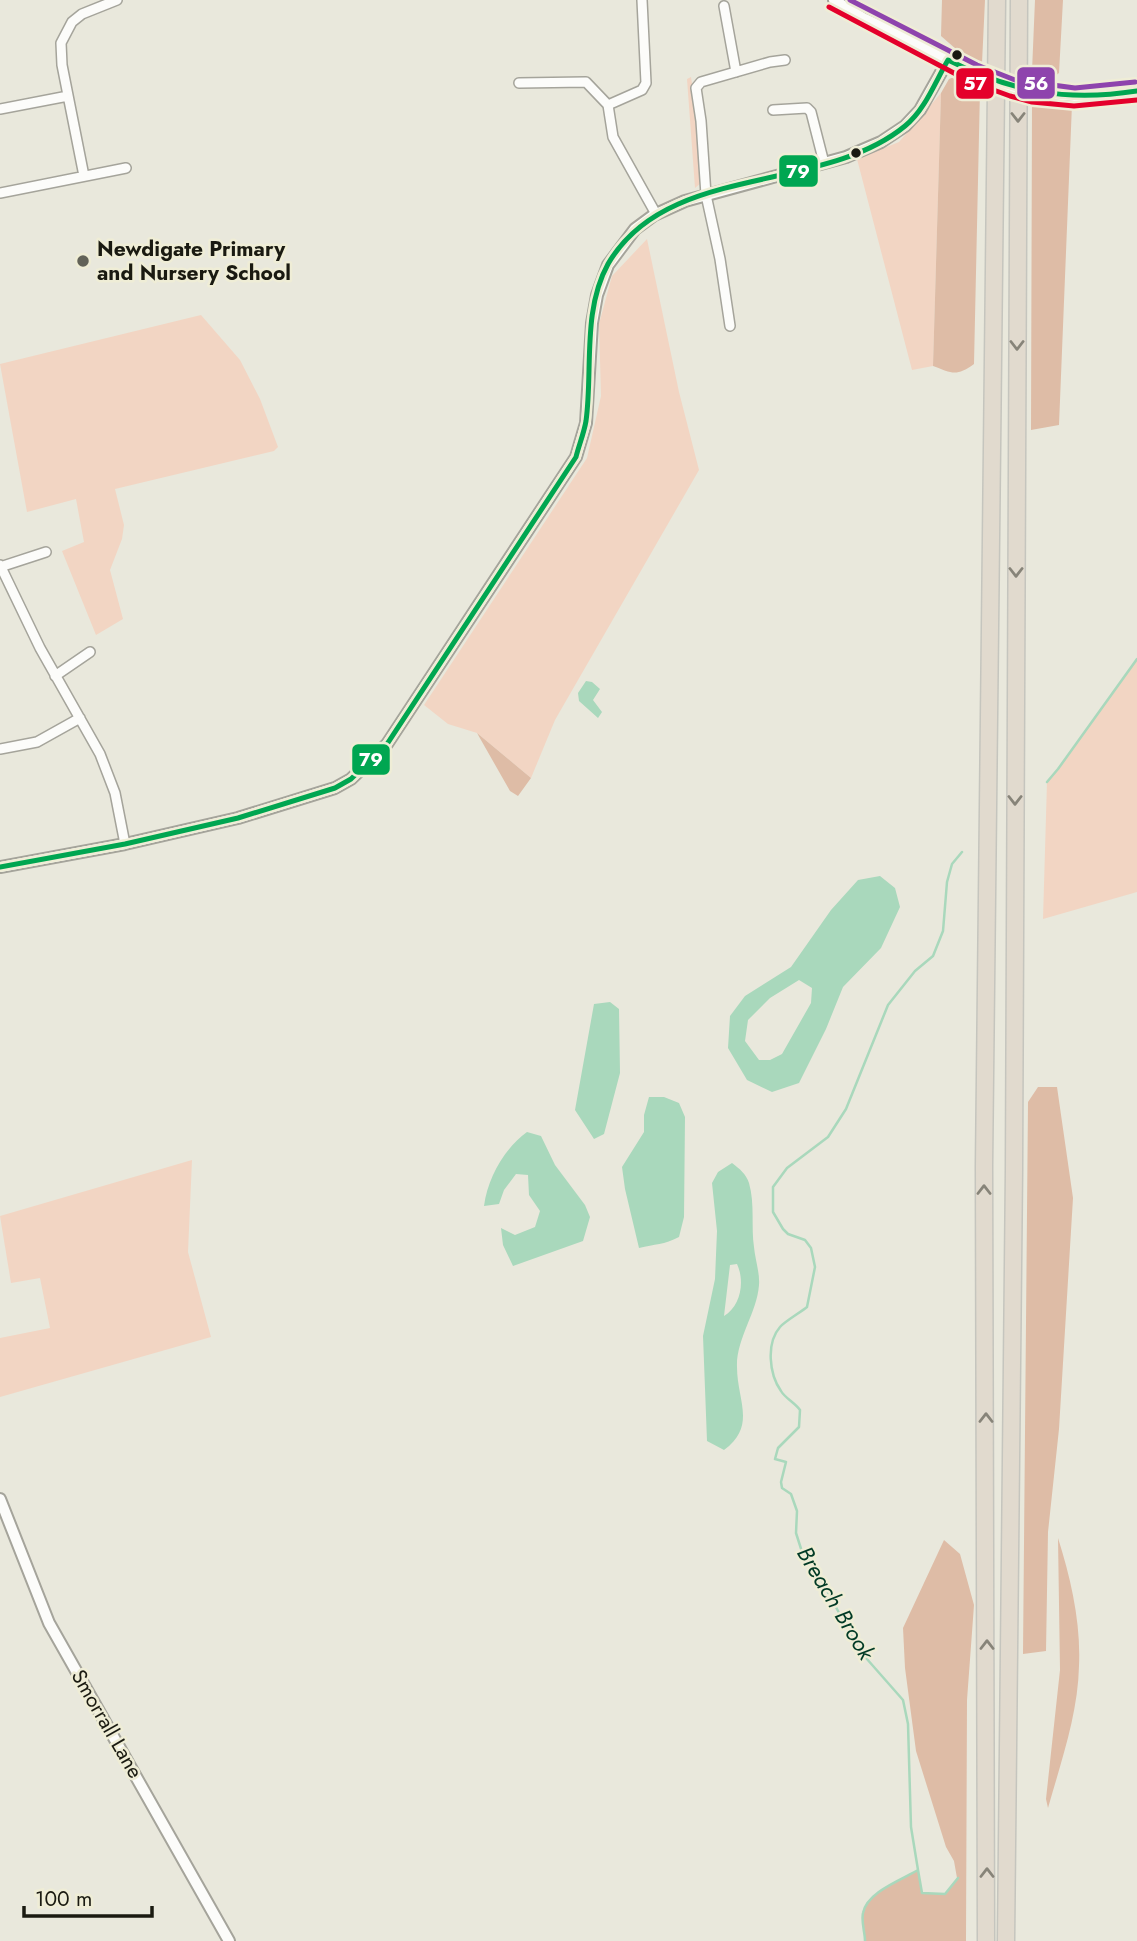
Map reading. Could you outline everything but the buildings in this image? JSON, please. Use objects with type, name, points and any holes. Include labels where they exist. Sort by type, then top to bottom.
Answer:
[{"type":"highway","points":[[986,1941],[984,1166],[997,0]]},
{"type":"highway","points":[[1006,1941],[1014,1170],[1019,0]]},
{"type":"street","points":[[84,176],[68,96],[61,43],[66,31],[82,14],[117,0]]},
{"type":"street","points":[[608,105],[642,90],[646,83],[642,0]]},
{"type":"street","points":[[834,0],[863,18],[974,74],[1006,86],[1066,97],[1101,97],[1137,91]]},
{"type":"street","points":[[724,6],[736,72]]},
{"type":"street","points":[[730,326],[720,259],[706,195],[696,88],[701,82],[785,60]]},
{"type":"street","points":[[0,867],[125,844],[238,818],[335,788],[351,779],[387,744],[576,457],[586,423],[593,316],[601,280],[626,238],[644,221],[685,201],[824,163],[863,150],[893,135],[929,96],[948,60]]},
{"type":"street","points":[[519,83],[586,82],[608,105],[612,137],[656,214]]},
{"type":"street","points":[[0,109],[68,96]]},
{"type":"street","points":[[773,110],[807,108],[811,112],[824,163]]},
{"type":"street","points":[[0,193],[127,168]]},
{"type":"street","points":[[48,552],[0,566],[55,676],[100,754],[115,793],[125,844]]},
{"type":"street","points":[[55,676],[90,652]]},
{"type":"street","points":[[0,750],[37,742],[80,718]]},
{"type":"street","name":"Smorrall Lane","points":[[0,1499],[49,1623],[229,1941]]},
{"type":"shaded area","points":[[942,0],[985,0],[982,63],[964,56],[941,36]]},
{"type":"shaded area","points":[[1035,0],[1063,0],[1059,73],[1050,80],[1032,71]]},
{"type":"shaded area","points":[[957,76],[980,89],[974,364],[963,371],[954,372],[933,366],[941,93],[949,79]]},
{"type":"shaded area","points":[[691,77],[701,183],[695,188],[687,79]]},
{"type":"shaded area","points":[[941,93],[933,366],[912,370],[857,159],[899,142]]},
{"type":"shaded area","points":[[1032,104],[1072,104],[1059,425],[1031,430]]},
{"type":"shaded area","points":[[647,239],[679,392],[699,470],[555,720],[531,778],[477,733],[448,724],[424,705],[587,458],[601,396],[599,324],[612,276]]},
{"type":"shaded area","points":[[201,315],[240,360],[260,399],[278,447],[274,451],[115,489],[124,525],[122,539],[110,570],[123,619],[96,635],[62,551],[84,542],[76,499],[27,512],[0,364]]},
{"type":"shaded area","points":[[1137,659],[1137,892],[1043,919],[1047,782]]},
{"type":"shaded area","points":[[586,681],[592,682],[600,689],[593,700],[602,712],[598,718],[579,701],[578,693]]},
{"type":"shaded area","points":[[477,733],[531,778],[518,796],[510,791]]},
{"type":"shaded area","points":[[880,876],[895,888],[900,907],[881,948],[843,987],[799,1083],[772,1092],[747,1080],[728,1048],[730,1016],[745,996],[791,967],[831,910],[858,880]],"holes":[[[799,980],[812,988],[811,1003],[782,1054],[770,1060],[759,1060],[745,1041],[748,1020],[770,998]]]},
{"type":"shaded area","points":[[610,1002],[619,1009],[620,1073],[604,1134],[594,1139],[575,1110],[594,1004]]},
{"type":"shaded area","points":[[1038,1087],[1057,1087],[1073,1198],[1059,1429],[1048,1532],[1046,1651],[1023,1654],[1028,1102]]},
{"type":"shaded area","points":[[649,1097],[664,1097],[679,1103],[685,1117],[684,1217],[679,1237],[639,1248],[622,1167],[644,1132],[644,1115]]},
{"type":"shaded area","points":[[527,1132],[541,1136],[555,1165],[585,1205],[590,1217],[583,1241],[513,1266],[503,1245],[501,1228],[515,1235],[535,1227],[540,1211],[529,1195],[528,1175],[516,1174],[504,1190],[499,1204],[484,1206],[498,1165],[511,1147]]},
{"type":"shaded area","points":[[192,1160],[188,1252],[211,1337],[0,1397],[0,1338],[50,1328],[40,1278],[11,1283],[0,1216]]},
{"type":"shaded area","points":[[732,1163],[749,1183],[759,1280],[755,1306],[738,1357],[743,1422],[734,1441],[724,1450],[707,1441],[703,1336],[715,1279],[717,1231],[712,1183],[718,1172]],"holes":[[[737,1264],[741,1285],[738,1300],[724,1316],[730,1265]]]},
{"type":"shaded area","points":[[1058,1538],[1074,1601],[1079,1666],[1072,1720],[1048,1808],[1046,1799],[1060,1670]]},
{"type":"shaded area","points":[[944,1540],[960,1554],[974,1605],[967,1700],[966,1941],[865,1941],[863,1913],[865,1906],[877,1894],[918,1870],[922,1893],[945,1894],[957,1878],[954,1861],[946,1847],[916,1751],[905,1668],[903,1628]]},
{"type":"waterway","name":"Breach Brook","points":[[1047,782],[1137,659]]},
{"type":"waterway","name":"Breach Brook","points":[[865,1941],[863,1913],[871,1899],[886,1887],[918,1870],[911,1827],[908,1724],[903,1700],[859,1650],[816,1570],[803,1555],[796,1533],[797,1511],[791,1494],[782,1488],[786,1462],[775,1459],[778,1448],[799,1427],[800,1410],[783,1394],[777,1384],[771,1350],[780,1327],[807,1307],[815,1267],[811,1248],[805,1240],[788,1234],[773,1212],[773,1187],[787,1168],[828,1137],[846,1109],[888,1005],[915,971],[933,956],[943,931],[947,882],[952,864],[962,852]]},
{"type":"waterway","points":[[918,1870],[922,1893],[945,1894],[958,1878]]},
{"type":"transit line","name":"56","points":[[850,0],[977,65],[1015,80],[1075,88],[1135,82]]},
{"type":"transit line","name":"57","points":[[829,7],[969,81],[1010,96],[1032,102],[1074,106],[1137,100]]},
{"type":"transit line","name":"79","points":[[0,867],[125,844],[238,818],[335,788],[351,779],[387,744],[576,457],[586,421],[591,321],[600,282],[608,264],[634,232],[667,209],[706,194],[831,162],[871,148],[912,119],[924,104],[948,60],[995,80],[1040,92],[1087,95],[1137,91]]},
{"type":"place","name":"Newdigate Primary and Nursery School","points":[[83,261]]}]
